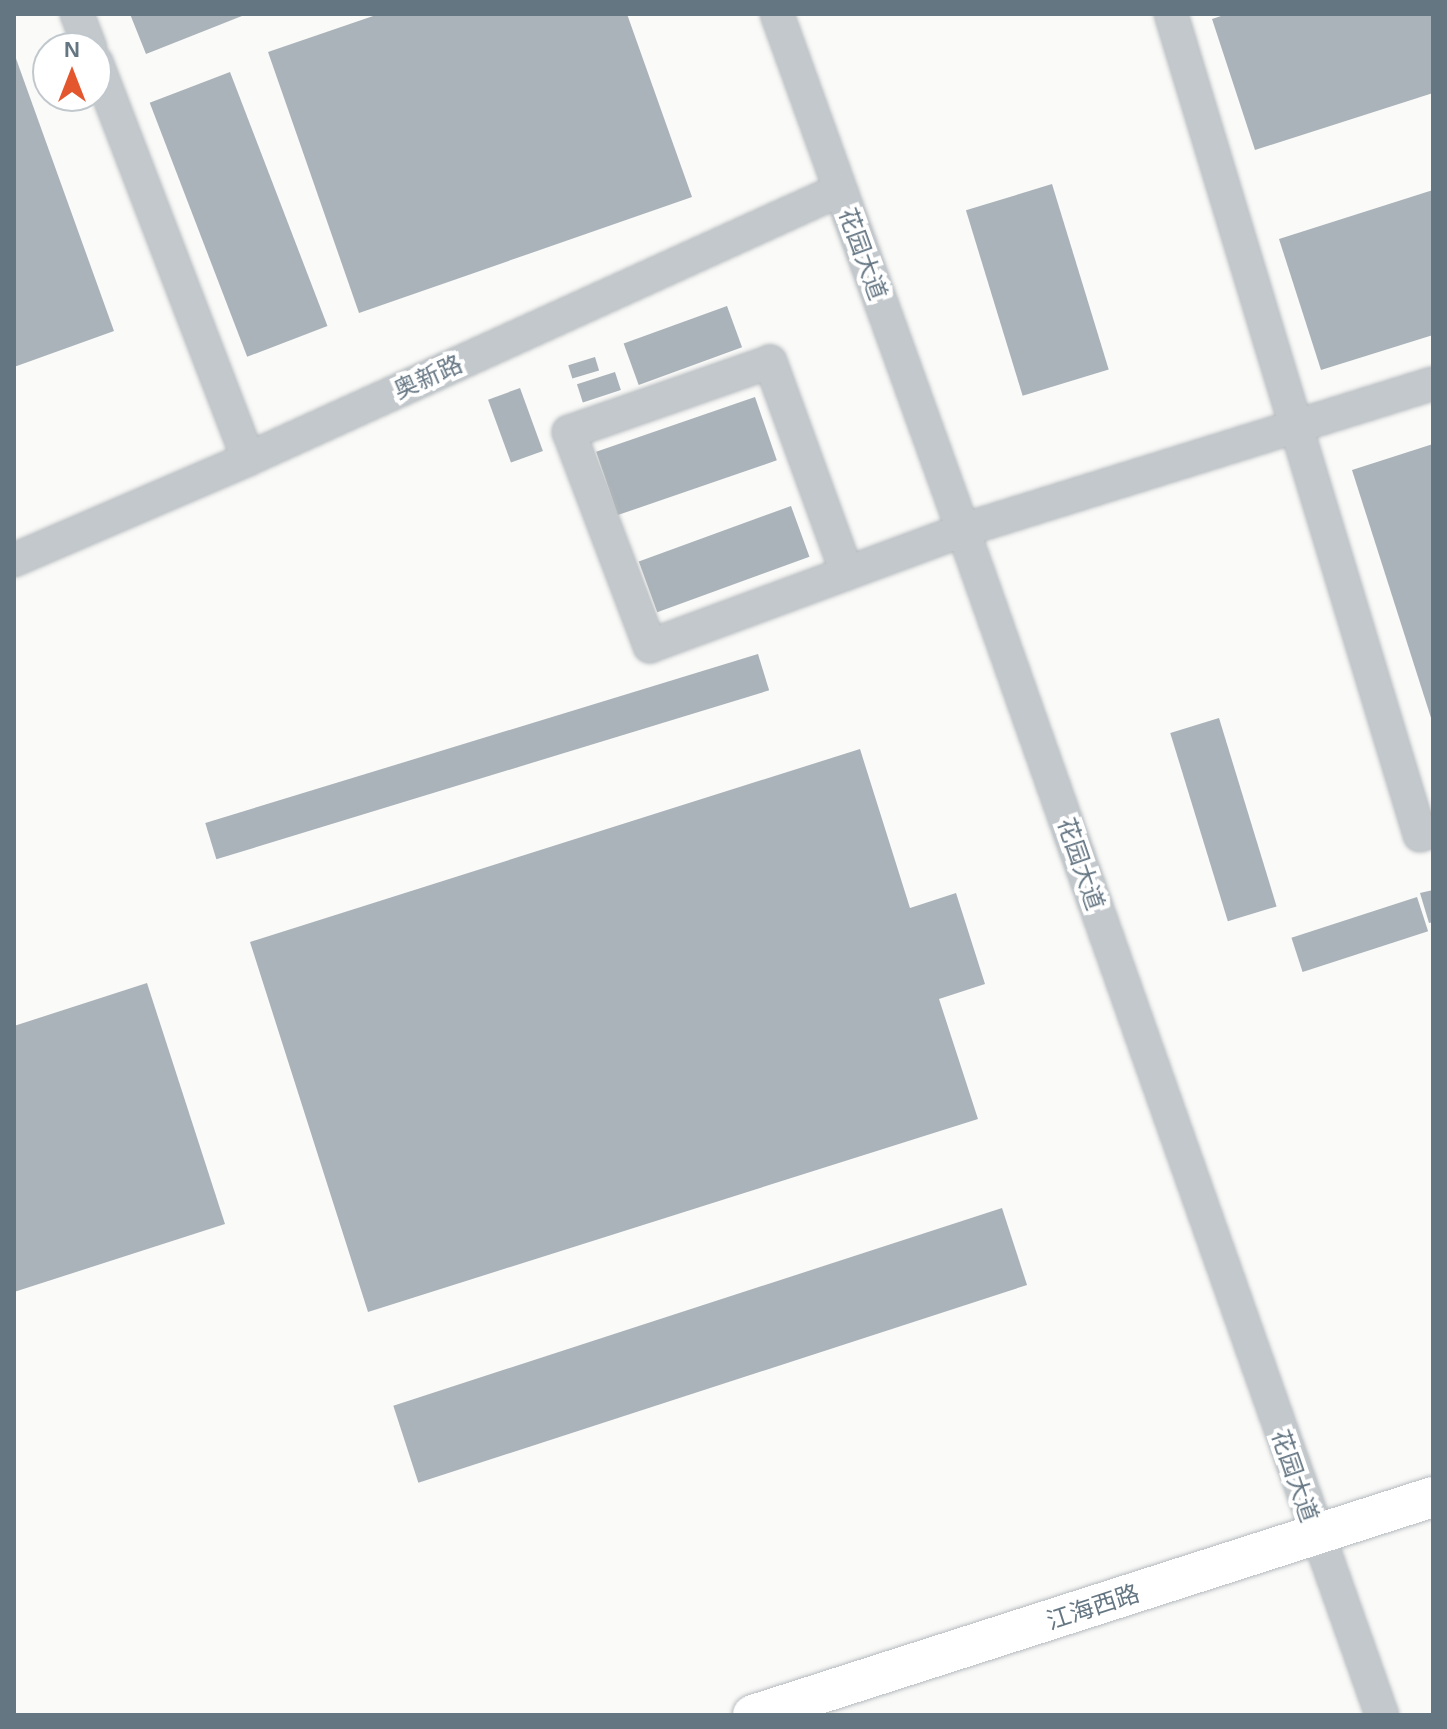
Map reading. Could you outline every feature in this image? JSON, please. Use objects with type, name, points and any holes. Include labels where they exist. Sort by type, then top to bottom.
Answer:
[{"type":"main road","name":"江海西路","points":[[753,1715],[1433,1497]]},
{"type":"street","name":"花园大道","points":[[777,14],[1382,1715]]},
{"type":"street","points":[[1171,14],[1420,835],[1433,831]]},
{"type":"street","points":[[112,104],[248,459]]},
{"type":"street","name":"奥新路","points":[[14,560],[248,459],[840,190]]},
{"type":"street","points":[[847,573],[770,362],[569,432],[650,646],[847,573],[963,530],[1433,384]]},
{"type":"building","points":[[130,14],[247,14],[146,54]]},
{"type":"building","points":[[379,14],[627,14],[692,197],[359,313],[268,52]]},
{"type":"building","points":[[1227,14],[1433,14],[1433,93],[1255,150],[1212,19]]},
{"type":"building","points":[[14,53],[32,103],[32,112],[35,112],[114,331],[14,367]]},
{"type":"building","points":[[230,72],[327,326],[247,357],[150,103]]},
{"type":"building","points":[[1052,184],[1109,370],[1023,396],[966,210]]},
{"type":"building","points":[[1433,190],[1433,335],[1321,370],[1279,239]]},
{"type":"building","points":[[727,306],[742,347],[639,385],[624,344]]},
{"type":"building","points":[[595,357],[599,370],[572,379],[568,365]]},
{"type":"building","points":[[615,372],[621,390],[583,402],[577,384]]},
{"type":"building","points":[[520,388],[543,451],[511,463],[488,400]]},
{"type":"building","points":[[755,397],[777,460],[618,515],[596,452]]},
{"type":"building","points":[[1433,444],[1433,721],[1432,721],[1352,470]]},
{"type":"building","points":[[791,506],[809,557],[657,612],[639,561]]},
{"type":"building","points":[[758,654],[769,690],[216,859],[205,823]]},
{"type":"building","points":[[1219,718],[1277,906],[1228,921],[1170,733]]},
{"type":"building","points":[[860,749],[910,908],[956,893],[985,984],[939,999],[978,1119],[368,1312],[250,942]]},
{"type":"building","points":[[1433,890],[1433,922],[1429,923],[1420,893]]},
{"type":"building","points":[[1417,897],[1428,931],[1303,972],[1291,938]]},
{"type":"building","points":[[147,983],[225,1224],[14,1292],[14,1026]]},
{"type":"building","points":[[1002,1208],[1027,1285],[418,1483],[393,1406]]}]
